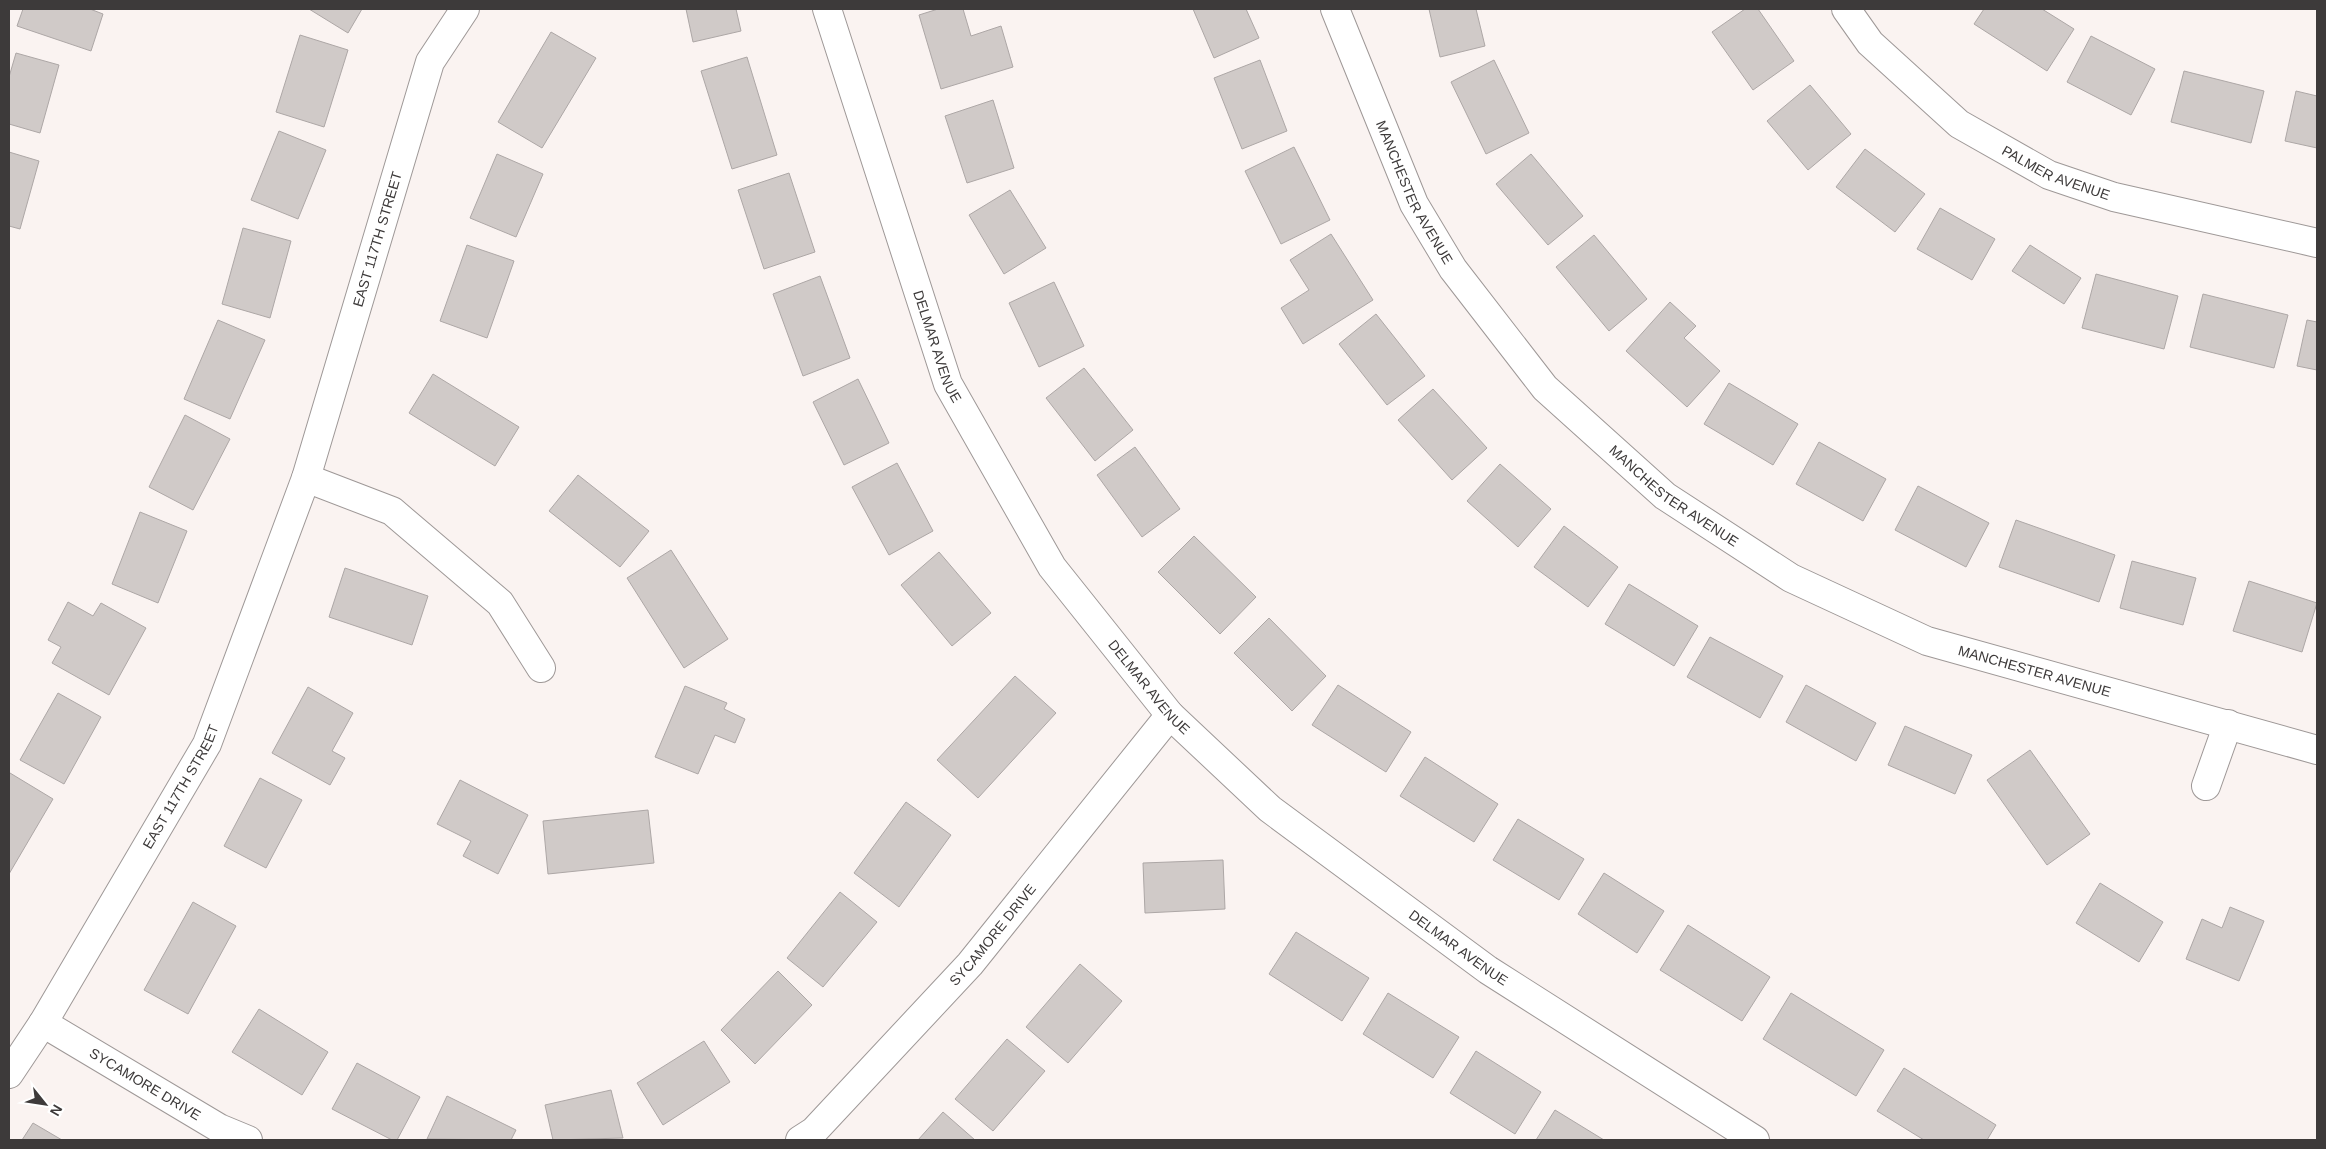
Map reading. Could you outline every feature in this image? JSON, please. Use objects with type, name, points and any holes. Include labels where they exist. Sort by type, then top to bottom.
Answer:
[{"type":"street","name":"EAST 117TH STREET","points":[[9,1074],[43,1023],[207,744],[306,478],[430,62],[464,9]]},
{"type":"street","name":"DELMAR AVENUE","points":[[827,9],[948,384],[1052,567],[1170,715],[1270,809],[1488,970],[1755,1140]]},
{"type":"street","name":"MANCHESTER AVENUE","points":[[1335,9],[1414,204],[1453,269],[1545,388],[1665,496],[1791,578],[1927,641],[2317,750]]},
{"type":"street","name":"PALMER AVENUE","points":[[1846,9],[1870,43],[1959,124],[2049,174],[2114,197],[2317,243]]},
{"type":"street","points":[[306,478],[392,511],[500,603],[541,668]]},
{"type":"street","name":"SYCAMORE DRIVE","points":[[800,1140],[814,1131],[970,964],[1170,715]]},
{"type":"street","points":[[2206,786],[2228,724]]},
{"type":"street","name":"SYCAMORE DRIVE","points":[[43,1023],[219,1128],[248,1140]]},
{"type":"building","points":[[23,9],[90,9],[103,14],[91,51],[17,26]]},
{"type":"building","points":[[309,9],[362,9],[348,33]]},
{"type":"building","points":[[686,9],[736,9],[741,31],[693,42]]},
{"type":"building","points":[[938,9],[963,9],[971,36],[1001,26],[1013,67],[941,89],[919,15]]},
{"type":"building","points":[[1193,9],[1246,9],[1259,38],[1214,58]]},
{"type":"building","points":[[1429,9],[1476,9],[1485,46],[1440,57]]},
{"type":"building","points":[[1745,9],[1758,9],[1794,61],[1753,90],[1712,32]]},
{"type":"building","points":[[1984,9],[2042,9],[2074,29],[2047,71],[1974,24]]},
{"type":"building","points":[[551,32],[596,58],[542,148],[498,122]]},
{"type":"building","points":[[300,35],[348,50],[324,127],[276,112]]},
{"type":"building","points":[[2091,36],[2155,69],[2131,115],[2067,82]]},
{"type":"building","points":[[16,53],[59,65],[40,133],[9,124],[9,77]]},
{"type":"building","points":[[747,57],[777,155],[732,169],[701,71]]},
{"type":"building","points":[[1260,60],[1287,131],[1242,149],[1214,78]]},
{"type":"building","points":[[1494,60],[1529,133],[1486,154],[1451,82]]},
{"type":"building","points":[[2184,71],[2264,91],[2251,143],[2171,122]]},
{"type":"building","points":[[1810,85],[1851,134],[1808,170],[1767,121]]},
{"type":"building","points":[[2296,91],[2317,96],[2317,148],[2285,141]]},
{"type":"building","points":[[993,100],[1014,168],[967,183],[945,116]]},
{"type":"building","points":[[279,131],[326,150],[298,219],[251,200]]},
{"type":"building","points":[[1294,147],[1330,220],[1281,244],[1245,171]]},
{"type":"building","points":[[1865,149],[1925,194],[1895,232],[1836,187]]},
{"type":"building","points":[[9,152],[39,161],[20,229],[9,226]]},
{"type":"building","points":[[497,154],[543,174],[516,237],[470,218]]},
{"type":"building","points":[[1531,154],[1583,216],[1548,245],[1496,184]]},
{"type":"building","points":[[789,173],[815,252],[764,269],[738,190]]},
{"type":"building","points":[[1010,190],[1046,248],[1004,274],[969,215]]},
{"type":"building","points":[[1940,208],[1995,239],[1972,280],[1917,249]]},
{"type":"building","points":[[243,228],[291,241],[270,318],[222,304]]},
{"type":"building","points":[[1331,234],[1373,300],[1303,344],[1281,308],[1309,290],[1290,260]]},
{"type":"building","points":[[1594,235],[1647,299],[1609,331],[1556,267]]},
{"type":"building","points":[[467,245],[514,261],[487,338],[440,321]]},
{"type":"building","points":[[2030,245],[2081,278],[2064,304],[2012,271]]},
{"type":"building","points":[[2096,274],[2178,296],[2164,349],[2082,328]]},
{"type":"building","points":[[820,276],[850,358],[803,376],[773,294]]},
{"type":"building","points":[[1054,282],[1084,346],[1039,367],[1009,303]]},
{"type":"building","points":[[2203,294],[2288,315],[2274,368],[2190,347]]},
{"type":"building","points":[[1670,302],[1696,326],[1684,338],[1720,371],[1687,407],[1626,351]]},
{"type":"building","points":[[1376,314],[1425,376],[1387,405],[1339,344]]},
{"type":"building","points":[[218,320],[265,340],[230,419],[184,399]]},
{"type":"building","points":[[2307,320],[2317,322],[2317,370],[2297,366]]},
{"type":"building","points":[[1084,368],[1133,430],[1095,461],[1046,398]]},
{"type":"building","points":[[433,374],[519,427],[495,466],[409,413]]},
{"type":"building","points":[[858,379],[889,443],[844,465],[813,402]]},
{"type":"building","points":[[1729,383],[1798,424],[1773,465],[1704,424]]},
{"type":"building","points":[[1433,389],[1487,448],[1452,480],[1398,420]]},
{"type":"building","points":[[185,415],[230,439],[193,510],[149,487]]},
{"type":"building","points":[[1819,442],[1886,479],[1863,521],[1796,484]]},
{"type":"building","points":[[1135,447],[1180,509],[1142,537],[1097,475]]},
{"type":"building","points":[[897,463],[933,531],[889,555],[852,487]]},
{"type":"building","points":[[1500,464],[1551,509],[1518,547],[1467,501]]},
{"type":"building","points":[[578,475],[649,531],[620,567],[549,511]]},
{"type":"building","points":[[1918,486],[1989,523],[1966,567],[1895,530]]},
{"type":"building","points":[[140,512],[187,531],[158,603],[112,584]]},
{"type":"building","points":[[2016,520],[2115,555],[2099,602],[1999,567]]},
{"type":"building","points":[[1564,526],[1618,567],[1588,607],[1534,567]]},
{"type":"building","points":[[1194,536],[1256,597],[1220,634],[1158,572]]},
{"type":"building","points":[[671,550],[728,639],[684,668],[627,578]]},
{"type":"building","points":[[939,552],[991,613],[952,646],[901,585]]},
{"type":"building","points":[[2132,561],[2196,578],[2183,625],[2120,608]]},
{"type":"building","points":[[345,568],[428,596],[412,645],[329,617]]},
{"type":"building","points":[[2249,581],[2317,603],[2302,652],[2233,631]]},
{"type":"building","points":[[1629,584],[1698,626],[1674,666],[1605,624]]},
{"type":"building","points":[[68,602],[93,616],[101,603],[146,628],[109,695],[52,663],[61,647],[48,640]]},
{"type":"building","points":[[1269,618],[1326,676],[1292,711],[1234,653]]},
{"type":"building","points":[[1710,637],[1783,676],[1760,718],[1687,677]]},
{"type":"building","points":[[1015,676],[1056,713],[978,798],[937,760]]},
{"type":"building","points":[[1338,685],[1411,732],[1386,772],[1312,725]]},
{"type":"building","points":[[1806,685],[1876,723],[1856,761],[1786,722]]},
{"type":"building","points":[[685,686],[727,703],[724,709],[745,719],[735,743],[715,735],[698,774],[655,757]]},
{"type":"building","points":[[308,687],[353,713],[332,751],[345,758],[330,785],[272,753]]},
{"type":"building","points":[[58,693],[101,717],[64,784],[20,760]]},
{"type":"building","points":[[1905,726],[1972,755],[1955,794],[1888,765]]},
{"type":"building","points":[[2030,750],[2090,834],[2047,865],[1987,780]]},
{"type":"building","points":[[1425,757],[1498,804],[1474,842],[1400,796]]},
{"type":"building","points":[[10,773],[53,799],[9,874],[9,775]]},
{"type":"building","points":[[260,778],[302,800],[266,868],[224,846]]},
{"type":"building","points":[[460,780],[528,815],[498,874],[463,856],[471,841],[437,824]]},
{"type":"building","points":[[906,802],[951,835],[899,907],[854,873]]},
{"type":"building","points":[[648,810],[654,863],[548,874],[543,821]]},
{"type":"building","points":[[1518,819],[1584,859],[1559,900],[1493,860]]},
{"type":"building","points":[[1223,860],[1225,909],[1145,913],[1143,863]]},
{"type":"building","points":[[1604,873],[1664,911],[1637,953],[1578,914]]},
{"type":"building","points":[[2100,883],[2163,922],[2139,962],[2076,923]]},
{"type":"building","points":[[840,892],[877,922],[823,987],[787,958]]},
{"type":"building","points":[[193,902],[236,926],[188,1014],[144,990]]},
{"type":"building","points":[[2230,907],[2264,921],[2239,981],[2186,959],[2202,919],[2222,928]]},
{"type":"building","points":[[1688,925],[1770,977],[1742,1021],[1660,970]]},
{"type":"building","points":[[1296,932],[1369,978],[1342,1021],[1269,974]]},
{"type":"building","points":[[1080,964],[1122,1001],[1068,1063],[1026,1027]]},
{"type":"building","points":[[778,971],[812,1005],[755,1064],[721,1030]]},
{"type":"building","points":[[1388,993],[1459,1037],[1433,1078],[1363,1034]]},
{"type":"building","points":[[1791,993],[1884,1050],[1856,1096],[1763,1039]]},
{"type":"building","points":[[259,1009],[328,1052],[302,1095],[232,1052]]},
{"type":"building","points":[[1007,1039],[1045,1071],[993,1131],[955,1099]]},
{"type":"building","points":[[704,1041],[730,1082],[663,1125],[637,1083]]},
{"type":"building","points":[[1476,1051],[1541,1092],[1515,1134],[1450,1093]]},
{"type":"building","points":[[357,1063],[420,1097],[397,1140],[392,1140],[332,1109]]},
{"type":"building","points":[[1904,1068],[1996,1125],[1987,1140],[1924,1140],[1877,1111]]},
{"type":"building","points":[[611,1090],[623,1138],[553,1140],[545,1105]]},
{"type":"building","points":[[447,1096],[516,1130],[511,1140],[427,1139]]},
{"type":"building","points":[[1555,1110],[1604,1140],[1536,1140]]},
{"type":"building","points":[[943,1112],[975,1140],[918,1140]]},
{"type":"building","points":[[33,1123],[62,1140],[22,1140]]}]
